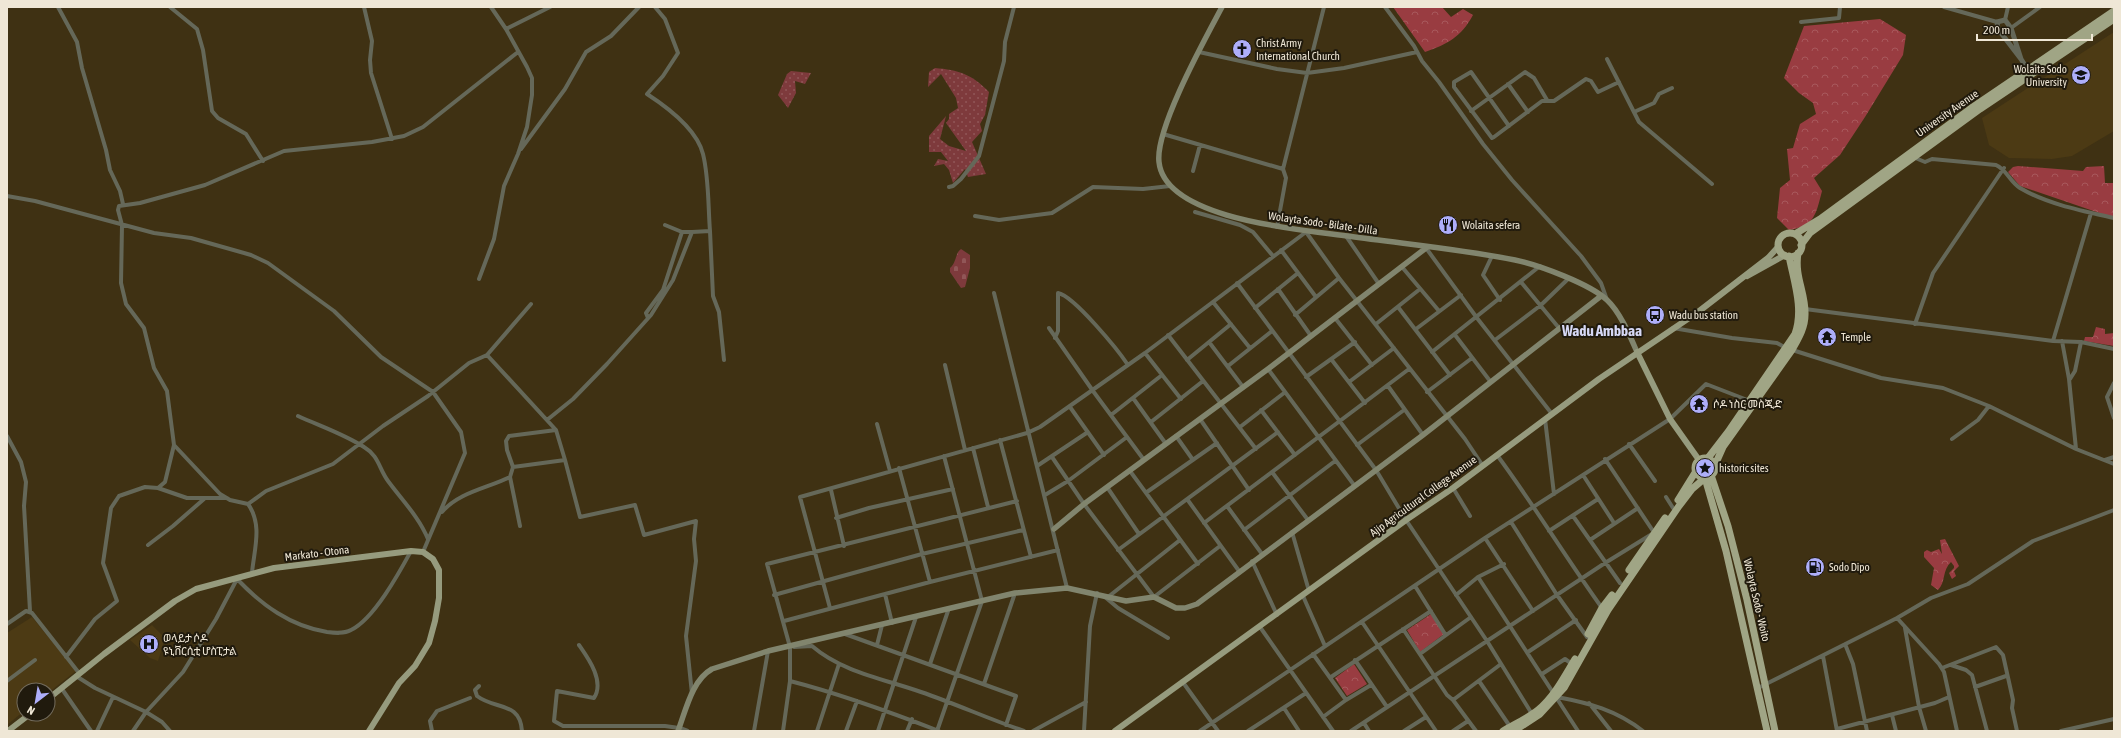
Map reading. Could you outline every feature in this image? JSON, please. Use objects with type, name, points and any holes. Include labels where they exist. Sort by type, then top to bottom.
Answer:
[{"type":"highway","name":"University Avenue","points":[[1801,245],[1810,233],[1970,109],[2114,14]]},
{"type":"highway","name":"University Avenue","points":[[1795,234],[1814,223],[1980,109],[2114,14]]},
{"type":"highway","points":[[1512,730],[1564,688],[1608,610],[1696,471],[1696,465],[1699,460],[1708,458],[1751,402],[1789,349],[1804,325],[1805,309],[1797,276],[1796,265],[1801,241],[1795,234],[1791,233],[1782,235],[1778,247],[1787,256],[1799,316],[1789,349]]},
{"type":"highway","points":[[1787,256],[1798,253]]},
{"type":"highway","points":[[1503,731],[1512,730],[1540,714],[1555,695],[1602,608],[1692,489],[1715,471],[1715,465],[1723,447],[1751,402]]},
{"type":"highway","points":[[1708,458],[1715,465]]},
{"type":"highway","points":[[1696,471],[1699,476],[1708,477]]},
{"type":"highway","name":"Wolayta Sodo - Woito","points":[[1708,477],[1761,687],[1775,731]]},
{"type":"highway","name":"Wolayta Sodo - Woito","points":[[1761,687],[1767,731]]},
{"type":"main road","name":"Wolayta Sodo - Bilate - Dilla","points":[[1222,7],[1173,107],[1163,134],[1158,162],[1162,174],[1170,186],[1184,197],[1208,208],[1253,222],[1306,232],[1492,256],[1540,266],[1607,300],[1629,332],[1637,352]]},
{"type":"main road","points":[[1743,278],[1768,258],[1778,247]]},
{"type":"main road","points":[[1054,529],[1084,504],[1268,369],[1426,248]]},
{"type":"main road","points":[[1743,278],[1787,256]]},
{"type":"main road","name":"Ajip Agricultural College Avenue","points":[[1114,731],[1182,681],[1309,592],[1406,520],[1454,488],[1637,352],[1743,278]]},
{"type":"main road","points":[[679,730],[692,694],[701,677],[712,669],[768,652],[1015,593],[1067,588],[1126,601],[1154,597],[1176,608],[1185,608],[1197,604],[1252,561],[1423,435],[1490,381],[1601,296]]},
{"type":"main road","points":[[1637,352],[1670,419],[1699,460]]},
{"type":"main road","name":"Markato - Otona","points":[[56,694],[77,675],[175,601],[202,587],[274,568],[411,551],[423,552]]},
{"type":"main road","points":[[369,731],[399,683],[415,666],[429,643],[439,598],[439,570],[433,559],[423,552]]},
{"type":"main road","points":[[8,731],[20,722]]},
{"type":"street","points":[[58,7],[77,42],[82,68],[102,136],[110,170],[120,191],[123,204]]},
{"type":"street","points":[[170,7],[197,29],[203,50],[212,111],[218,118],[246,134],[263,161]]},
{"type":"street","points":[[364,7],[372,41],[370,60],[371,73],[392,139]]},
{"type":"street","points":[[479,279],[494,239],[504,186],[518,154],[526,127],[532,84],[527,67],[506,29],[491,7]]},
{"type":"street","points":[[506,29],[550,7]]},
{"type":"street","points":[[518,154],[565,89],[586,52],[611,36],[639,7]]},
{"type":"street","points":[[655,7],[665,20],[678,54],[663,76],[647,94],[676,114],[690,132],[703,153],[710,231],[713,296],[719,312],[724,360]]},
{"type":"street","points":[[949,187],[961,179],[979,156],[1000,75],[1005,42],[1014,7]]},
{"type":"street","points":[[1277,227],[1286,178],[1283,169],[1324,7]]},
{"type":"street","points":[[1385,7],[1406,33],[1424,65],[1512,180],[1580,256],[1600,284],[1607,300]]},
{"type":"street","points":[[1801,22],[1839,18],[1840,7]]},
{"type":"street","points":[[1944,7],[1949,7],[1997,22],[2005,20]]},
{"type":"street","points":[[2008,7],[2005,20],[2011,28],[2021,59]]},
{"type":"street","points":[[2001,33],[2011,28],[2040,7]]},
{"type":"street","points":[[1997,22],[2001,33],[2028,70]]},
{"type":"street","points":[[158,488],[165,482],[174,445],[167,390],[154,368],[144,328],[126,304],[122,283],[122,225],[118,210],[123,204],[140,203],[205,185],[284,151],[392,139],[404,136],[423,127],[518,52]]},
{"type":"street","points":[[1199,52],[1277,69],[1307,73],[1344,68],[1417,52]]},
{"type":"street","points":[[1607,59],[1643,127],[1712,184]]},
{"type":"street","points":[[1509,126],[1471,72],[1454,82],[1454,87],[1491,138],[1509,126],[1528,112],[1547,100],[1554,101],[1586,79],[1591,81],[1598,92],[1619,82]]},
{"type":"street","points":[[1471,111],[1527,72],[1534,78],[1547,100]]},
{"type":"street","points":[[1508,84],[1528,112]]},
{"type":"street","points":[[1634,112],[1654,103],[1659,94],[1672,88]]},
{"type":"street","points":[[1163,134],[1283,169]]},
{"type":"street","points":[[1193,171],[1200,145]]},
{"type":"street","points":[[1912,155],[1925,162],[1932,160],[1996,165],[2004,168],[2017,186],[2036,196],[2091,213],[2114,218]]},
{"type":"street","points":[[1915,324],[1933,273],[2004,168]]},
{"type":"street","points":[[975,216],[998,220],[1052,213],[1093,187],[1142,189],[1170,186]]},
{"type":"street","points":[[7,196],[35,201],[154,233],[191,238],[251,255],[268,263],[334,311],[381,357],[433,392],[461,432],[465,453],[423,552]]},
{"type":"street","points":[[1195,212],[1240,226],[1253,232],[1273,256]]},
{"type":"street","points":[[2053,341],[2091,213]]},
{"type":"street","points":[[665,225],[682,232],[710,231]]},
{"type":"street","points":[[648,318],[646,313],[662,290],[682,232]]},
{"type":"street","points":[[547,420],[572,399],[607,364],[648,318],[673,280],[692,232]]},
{"type":"street","points":[[830,608],[800,497],[831,490],[899,468],[1027,433],[1040,427],[1145,353],[1306,232],[1339,278],[1465,439],[1483,466]]},
{"type":"street","points":[[1346,236],[1379,284]]},
{"type":"street","points":[[1426,248],[1477,318],[1552,414]]},
{"type":"street","points":[[1281,250],[1316,297]]},
{"type":"street","points":[[1492,256],[1483,275],[1500,300]]},
{"type":"street","points":[[1432,352],[1500,300],[1540,266]]},
{"type":"street","points":[[1402,267],[1439,311]]},
{"type":"street","points":[[1255,308],[1298,273]]},
{"type":"street","points":[[1295,315],[1339,278]]},
{"type":"street","points":[[1495,340],[1541,305],[1568,279]]},
{"type":"street","points":[[1522,282],[1559,328]]},
{"type":"street","points":[[1237,283],[1376,470],[1406,520],[1487,641],[1532,714]]},
{"type":"street","points":[[1278,289],[1311,336]]},
{"type":"street","points":[[1376,324],[1420,289]]},
{"type":"street","points":[[994,293],[1011,356],[1027,433],[1054,529],[1067,588]]},
{"type":"street","points":[[1055,338],[1058,331],[1058,293],[1063,294],[1081,311],[1109,340],[1128,365]]},
{"type":"street","points":[[1416,329],[1461,295]]},
{"type":"street","points":[[1213,302],[1250,348]]},
{"type":"street","points":[[248,504],[266,490],[333,464],[360,445],[383,426],[433,392],[469,363],[487,355],[531,304]]},
{"type":"street","points":[[1398,307],[1450,375]]},
{"type":"street","points":[[1805,309],[2053,341],[2081,342],[2114,349]]},
{"type":"street","points":[[1335,318],[1372,365]]},
{"type":"street","points":[[1187,360],[1232,324]]},
{"type":"street","points":[[1049,328],[1144,460]]},
{"type":"street","points":[[1673,328],[1732,338],[1777,343],[1789,349],[1881,378],[1943,388],[1989,406],[2076,449],[2114,464]]},
{"type":"street","points":[[1228,366],[1272,331]]},
{"type":"street","points":[[1168,335],[1256,449]]},
{"type":"street","points":[[1454,335],[1490,381]]},
{"type":"street","points":[[1209,342],[1243,387]]},
{"type":"street","points":[[1306,377],[1355,342]]},
{"type":"street","points":[[2062,342],[2069,379],[2076,449]]},
{"type":"street","points":[[2069,379],[2075,371],[2081,342]]},
{"type":"street","points":[[1349,382],[1394,348]]},
{"type":"street","points":[[1145,353],[1181,399]]},
{"type":"street","points":[[487,355],[556,430],[580,517],[635,505],[644,535],[696,521],[694,539],[696,561],[686,636],[692,694]]},
{"type":"street","points":[[1427,392],[1472,358]]},
{"type":"street","points":[[1332,359],[1364,403]]},
{"type":"street","points":[[945,365],[965,450]]},
{"type":"street","points":[[1268,369],[1317,438],[1354,485]]},
{"type":"street","points":[[1204,523],[1409,369]]},
{"type":"street","points":[[1111,415],[1162,375]]},
{"type":"street","points":[[1151,422],[1203,381]]},
{"type":"street","points":[[2114,383],[2107,397],[2114,418]]},
{"type":"street","points":[[1200,731],[1485,538],[1535,507],[1605,459],[1670,419],[1706,384],[1751,402]]},
{"type":"street","points":[[1388,386],[1423,435]]},
{"type":"street","points":[[1240,427],[1284,393]]},
{"type":"street","points":[[1133,398],[1166,444]]},
{"type":"street","points":[[1952,439],[1978,420],[1989,406]]},
{"type":"street","points":[[1070,407],[1104,455]]},
{"type":"street","points":[[1261,410],[1294,455]]},
{"type":"street","points":[[1357,445],[1404,410]]},
{"type":"street","points":[[298,416],[360,445],[374,454],[388,481],[397,490],[420,522],[428,539]]},
{"type":"street","points":[[1200,419],[1249,490]]},
{"type":"street","points":[[1545,419],[1554,494]]},
{"type":"street","points":[[877,424],[890,471]]},
{"type":"street","points":[[520,526],[510,477],[513,467],[507,450],[506,441],[509,436],[556,430]]},
{"type":"street","points":[[1037,466],[1088,432]]},
{"type":"street","points":[[1118,550],[1278,432]]},
{"type":"street","points":[[7,436],[21,462],[26,482],[24,506],[30,612],[66,657],[77,675],[113,697],[146,712],[162,722],[170,731]]},
{"type":"street","points":[[1176,436],[1193,460]]},
{"type":"street","points":[[1045,495],[1068,481],[1128,437]]},
{"type":"street","points":[[1000,440],[1031,557]]},
{"type":"street","points":[[1147,492],[1217,443]]},
{"type":"street","points":[[1629,444],[1655,481]]},
{"type":"street","points":[[174,445],[206,481],[228,498]]},
{"type":"street","points":[[973,448],[988,507]]},
{"type":"street","points":[[1497,455],[1535,507],[1549,531],[1602,608]]},
{"type":"street","points":[[790,681],[830,692],[885,712],[912,719],[938,731],[956,674],[982,601],[944,456]]},
{"type":"street","points":[[1052,457],[1084,504],[1154,597],[1220,546]]},
{"type":"street","points":[[2104,460],[2114,457]]},
{"type":"street","points":[[1351,731],[1605,563],[1656,535],[1605,459]]},
{"type":"street","points":[[513,467],[565,460]]},
{"type":"street","points":[[1244,530],[1335,461]]},
{"type":"street","points":[[899,468],[930,582]]},
{"type":"street","points":[[1130,471],[1147,492],[1198,564]]},
{"type":"street","points":[[1272,472],[1308,520]]},
{"type":"street","points":[[1583,475],[1614,523]]},
{"type":"street","points":[[439,515],[447,505],[455,500],[510,477]]},
{"type":"street","points":[[66,657],[95,619],[117,601],[103,563],[111,508],[119,496],[145,487],[158,488],[187,498],[228,498],[248,504],[253,511],[256,526],[257,544],[252,573]]},
{"type":"street","points":[[1107,487],[1139,534]]},
{"type":"street","points":[[1454,488],[1470,516]]},
{"type":"street","points":[[836,518],[869,508],[953,489]]},
{"type":"street","points":[[831,490],[836,518],[844,546]]},
{"type":"street","points":[[1666,498],[1673,508]]},
{"type":"street","points":[[148,545],[204,499]]},
{"type":"street","points":[[1187,499],[1239,571]]},
{"type":"street","points":[[1549,531],[1598,500]]},
{"type":"street","points":[[783,731],[790,681],[790,647],[784,621],[774,595],[767,564],[844,546],[988,507],[1017,501]]},
{"type":"street","points":[[1227,506],[1262,554]]},
{"type":"street","points":[[1590,540],[1638,508]]},
{"type":"street","points":[[1761,687],[1897,618],[1931,598],[1968,584],[2033,541],[2114,510]]},
{"type":"street","points":[[1572,516],[1620,583]]},
{"type":"street","points":[[1511,522],[1557,595],[1587,637]]},
{"type":"street","points":[[774,595],[822,580],[922,554],[1024,530]]},
{"type":"street","points":[[1292,532],[1309,592]]},
{"type":"street","points":[[1485,538],[1504,564],[1532,611]]},
{"type":"street","points":[[1084,731],[1090,626],[1102,595],[1136,573],[1180,540]]},
{"type":"street","points":[[784,621],[1058,550]]},
{"type":"street","points":[[133,731],[146,712],[168,690],[183,672],[216,619],[237,579],[254,597],[283,617],[304,627],[337,633],[350,631],[373,610],[395,580],[411,551]]},
{"type":"street","points":[[1252,561],[1277,615]]},
{"type":"street","points":[[1456,595],[1478,577],[1504,564]]},
{"type":"street","points":[[1478,577],[1578,731]]},
{"type":"street","points":[[1416,586],[1445,634]]},
{"type":"street","points":[[984,684],[1015,593]]},
{"type":"street","points":[[885,594],[892,623]]},
{"type":"street","points":[[1102,595],[1118,608],[1168,638]]},
{"type":"street","points":[[1303,596],[1325,646]]},
{"type":"street","points":[[930,664],[949,608]]},
{"type":"street","points":[[7,624],[26,611],[30,612]]},
{"type":"street","points":[[1331,677],[1431,611]]},
{"type":"street","points":[[878,731],[916,617]]},
{"type":"street","points":[[1420,654],[1445,634],[1471,617]]},
{"type":"street","points":[[1897,618],[1942,668],[1957,731]]},
{"type":"street","points":[[1528,652],[1576,620]]},
{"type":"street","points":[[1362,622],[1436,731]]},
{"type":"street","points":[[876,645],[882,626]]},
{"type":"street","points":[[1260,627],[1333,731]]},
{"type":"street","points":[[1906,628],[1919,708],[1926,731]]},
{"type":"street","points":[[1403,629],[1434,676],[1476,731]]},
{"type":"street","points":[[845,634],[1016,696],[1006,725]]},
{"type":"street","points":[[579,644],[597,677],[596,694],[594,698],[557,691],[554,721],[563,728],[665,726],[687,731]]},
{"type":"street","points":[[1845,644],[1853,664],[1867,731]]},
{"type":"street","points":[[790,647],[812,646],[825,658],[839,664],[948,702],[1024,731]]},
{"type":"street","points":[[1942,668],[1996,647],[2003,655],[2006,676],[2013,700],[2012,708],[2017,731]]},
{"type":"street","points":[[754,731],[768,652]]},
{"type":"street","points":[[1313,654],[1331,677],[1346,700]]},
{"type":"street","points":[[1823,656],[1837,730],[1919,708],[1949,697]]},
{"type":"street","points":[[1542,674],[1564,659],[1572,664]]},
{"type":"street","points":[[7,681],[35,660]]},
{"type":"street","points":[[1355,660],[1387,707]]},
{"type":"street","points":[[817,731],[839,664]]},
{"type":"street","points":[[1453,700],[1501,664]]},
{"type":"street","points":[[1949,665],[1966,670],[1972,675],[1987,731]]},
{"type":"street","points":[[1975,687],[2006,676]]},
{"type":"street","points":[[1479,680],[1512,730]]},
{"type":"street","points":[[1182,681],[1218,731]]},
{"type":"street","points":[[1323,717],[1346,700],[1371,685]]},
{"type":"street","points":[[479,686],[475,690],[477,696],[482,700],[508,708],[516,713],[521,724],[522,731]]},
{"type":"street","points":[[62,689],[91,731]]},
{"type":"street","points":[[1248,731],[1306,693]]},
{"type":"street","points":[[1555,695],[1589,703],[1615,713],[1643,731]]},
{"type":"street","points":[[97,731],[113,697]]},
{"type":"street","points":[[432,731],[430,721],[438,711],[470,698]]},
{"type":"street","points":[[846,731],[857,701]]},
{"type":"street","points":[[1033,731],[1086,702]]},
{"type":"street","points":[[1589,703],[1611,731]]},
{"type":"street","points":[[1284,708],[1299,731]]},
{"type":"street","points":[[1892,715],[1896,731]]},
{"type":"street","points":[[1404,731],[1426,717]]},
{"type":"street","points":[[907,731],[912,719]]},
{"type":"street","points":[[2061,731],[2114,719]]},
{"type":"street","points":[[1454,731],[1468,721]]},
{"type":"street","points":[[1364,723],[1369,731]]},
{"type":"shaded area","name":"Wolaita Sodo University","points":[[2114,32],[2114,131],[2072,156],[2052,159],[2009,158],[1989,145],[1982,118]]},
{"type":"shaded area","points":[[32,617],[76,671],[56,687],[56,682],[16,682],[16,718],[7,725],[7,633]]},
{"type":"shaded area","name":"ወላይታ ሶዶ ዩኒቨርሲቲ ሆስፒታል","points":[[152,625],[165,638],[158,661],[150,658],[130,640]]},
{"type":"green space","points":[[1393,7],[1442,7],[1451,17],[1463,9],[1473,15],[1464,29],[1453,39],[1441,46],[1425,52]]},
{"type":"green space","points":[[1880,19],[1906,35],[1903,55],[1840,155],[1814,178],[1822,191],[1813,218],[1798,228],[1789,230],[1777,218],[1780,188],[1790,180],[1787,149],[1793,148],[1800,124],[1816,114],[1813,103],[1799,93],[1784,78],[1804,26]]},
{"type":"green space","points":[[935,68],[951,70],[971,77],[989,92],[985,115],[980,124],[982,131],[972,142],[986,174],[968,177],[965,169],[953,183],[949,170],[944,164],[934,166],[938,159],[948,161],[941,152],[929,152],[929,136],[946,116],[940,139],[949,146],[966,151],[946,123],[949,119],[949,114],[958,108],[956,98],[941,74],[928,87],[929,72]]},
{"type":"green space","points":[[791,71],[811,73],[805,84],[795,81],[796,93],[788,108],[778,95],[787,74]]},
{"type":"green space","points":[[2018,166],[2083,171],[2086,167],[2104,166],[2105,183],[2114,183],[2114,218],[2020,186],[2008,172],[2013,167]]},
{"type":"green space","points":[[961,249],[970,255],[970,268],[965,287],[961,288],[950,272],[950,268]]},
{"type":"green space","points":[[2096,327],[2105,329],[2105,334],[2114,333],[2114,346],[2084,341],[2085,337],[2093,337]]},
{"type":"green space","points":[[1945,539],[1959,566],[1954,571],[1956,576],[1952,579],[1949,573],[1954,566],[1951,562],[1948,565],[1938,590],[1931,585],[1934,568],[1924,557],[1924,552],[1927,550],[1931,552],[1939,549],[1942,554],[1940,540]]},
{"type":"green space","points":[[1431,614],[1444,634],[1420,652],[1407,630]]},
{"type":"green space","points":[[1354,664],[1367,684],[1347,696],[1335,678]]},
{"type":"place","name":"Christ Army International Church","points":[[1242,49]]},
{"type":"place","name":"Wolaita Sodo University","points":[[2081,75]]},
{"type":"place","name":"Wolaita sefera","points":[[1448,225]]},
{"type":"place","name":"Wadu bus station","points":[[1655,315]]},
{"type":"place","name":"Temple","points":[[1827,337]]},
{"type":"place","name":"ሶዶ ነስር መስጂድ","points":[[1699,404]]},
{"type":"place","name":"historic sites","points":[[1705,468]]},
{"type":"place","name":"Sodo Dipo","points":[[1815,567]]},
{"type":"place","name":"ወላይታ ሶዶ ዩኒቨርሲቲ ሆስፒታል","points":[[149,644]]},
{"type":"district","name":"Wadu Ambbaa","points":[[1602,331]]}]
